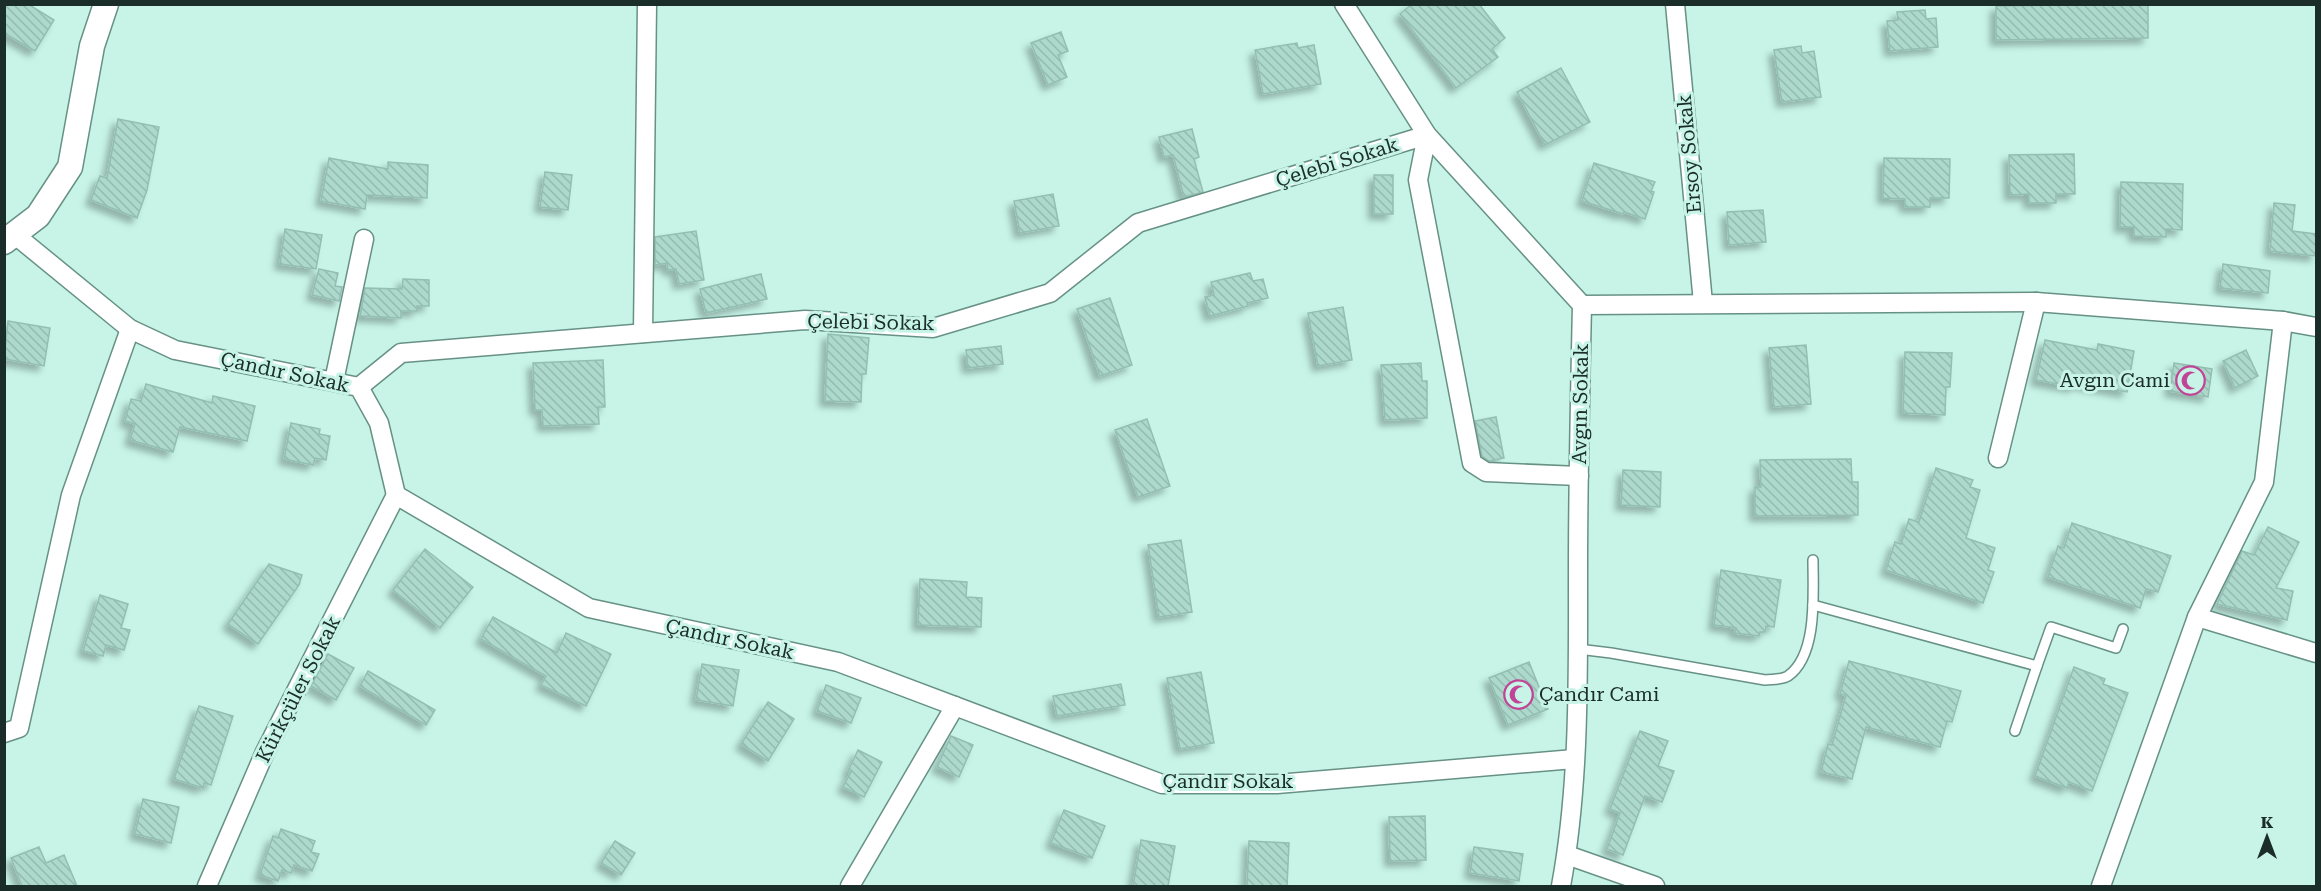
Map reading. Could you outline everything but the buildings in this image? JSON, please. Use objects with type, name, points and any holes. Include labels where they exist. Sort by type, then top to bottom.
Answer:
[{"type":"street","points":[[9,238],[38,216],[69,167],[92,46],[106,4]]},
{"type":"street","points":[[643,333],[647,4]]},
{"type":"street","points":[[1344,4],[1427,135],[1582,305],[2036,302],[2283,321],[2316,327]]},
{"type":"street","name":"Ersoy Sokak","points":[[1675,4],[1703,303]]},
{"type":"street","points":[[1427,135],[1418,180],[1472,463],[1486,472],[1578,476]]},
{"type":"street","name":"Çelebi Sokak","points":[[358,387],[401,353],[805,320],[933,328],[1050,292],[1138,223],[1427,135]]},
{"type":"street","name":"Çandır Sokak","points":[[9,238],[130,329],[174,350],[358,387],[379,423],[396,495],[589,608],[838,662],[1162,784],[1277,784],[1574,759]]},
{"type":"street","points":[[334,381],[364,239]]},
{"type":"street","points":[[1998,458],[2036,302]]},
{"type":"street","name":"Avgın Sokak","points":[[1561,886],[1572,819],[1578,649],[1578,476],[1582,305]]},
{"type":"street","points":[[2101,886],[2197,617],[2264,482],[2283,321]]},
{"type":"street","points":[[4,733],[19,728],[71,495],[130,329]]},
{"type":"street","name":"Kürkçüler Sokak","points":[[207,886],[265,753],[396,495]]},
{"type":"street","points":[[2197,617],[2316,653]]},
{"type":"street","points":[[850,886],[955,706]]},
{"type":"street","points":[[1567,855],[1655,886]]},
{"type":"lane","points":[[1578,649],[1765,680],[1786,678],[1800,665],[1810,634],[1813,605],[1813,560]]},
{"type":"lane","points":[[1813,605],[2037,666]]},
{"type":"lane","points":[[2015,730],[2051,627],[2116,648],[2123,629]]},
{"type":"place","name":"Avgın Cami","points":[[2191,380]]},
{"type":"place","name":"Çandır Cami","points":[[1518,694]]}]
